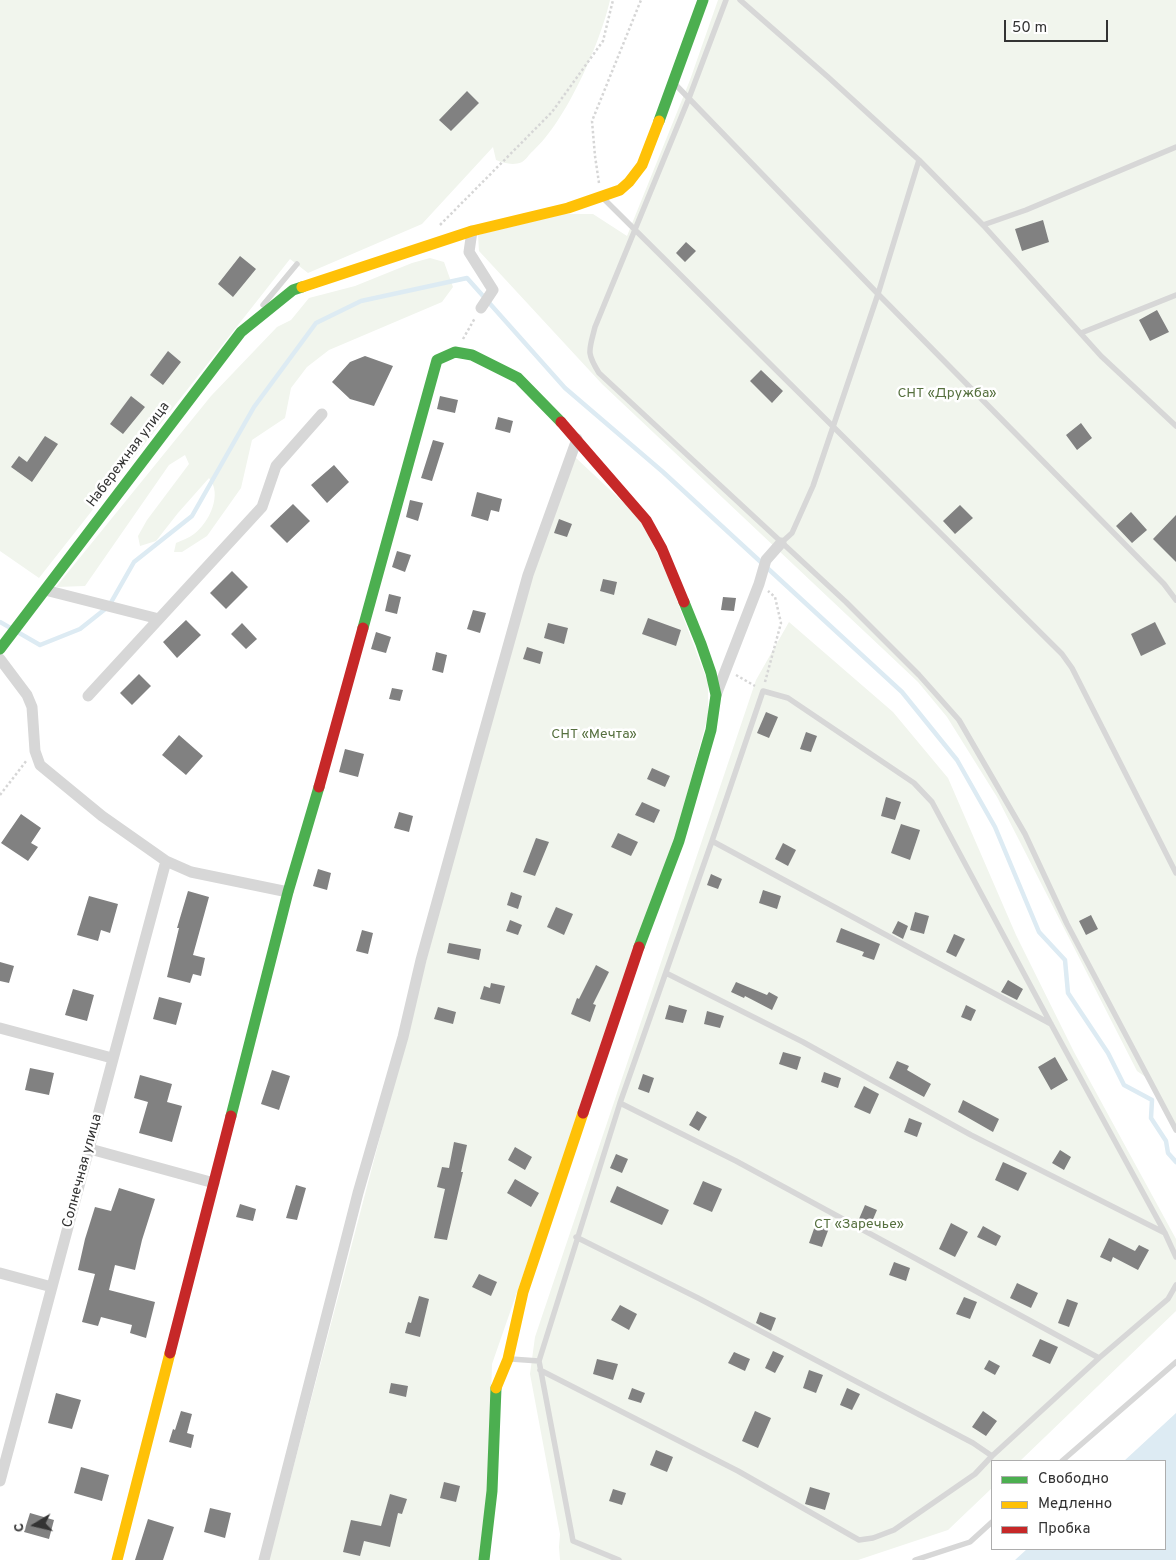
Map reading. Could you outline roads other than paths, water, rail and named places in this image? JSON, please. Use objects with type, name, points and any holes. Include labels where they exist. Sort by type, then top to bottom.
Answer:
[{"type":"street","points":[[482,308],[493,290],[470,252],[472,230],[568,208],[620,190],[629,182],[642,165],[703,0]]},
{"type":"street","name":"Набережная улица","points":[[0,649],[71,552],[241,332],[293,290],[472,230]]},
{"type":"street","points":[[117,1560],[288,892],[334,736],[437,360],[455,352],[472,355],[518,378],[577,439],[646,520],[662,549],[701,644],[716,695]]},
{"type":"street","points":[[88,696],[262,507],[276,466],[322,414]]},
{"type":"street","points":[[264,1560],[358,1194],[403,1037],[421,960],[476,761],[528,575],[577,439]]},
{"type":"street","points":[[484,1560],[492,1491],[496,1387],[508,1359],[523,1292],[626,982],[680,841],[711,730],[716,695],[759,584],[766,560],[781,543]]},
{"type":"street","points":[[45,590],[158,619]]},
{"type":"street","points":[[0,660],[27,695],[32,707],[34,752],[40,765],[102,816],[166,861],[191,872],[288,892]]},
{"type":"street","name":"Солнечная улица","points":[[0,1481],[166,861]]},
{"type":"street","points":[[0,1028],[112,1058]]},
{"type":"street","points":[[90,1149],[214,1183]]},
{"type":"street","points":[[0,1273],[52,1287]]},
{"type":"lane","points":[[726,0],[636,230],[595,327],[590,349],[590,359],[599,373],[846,602],[919,675],[958,720],[1025,834],[1068,924],[1176,1130]]},
{"type":"lane","points":[[740,0],[919,160],[983,225],[1101,356],[1176,426]]},
{"type":"lane","points":[[673,82],[878,294],[1164,584],[1176,600]]},
{"type":"lane","points":[[983,225],[1026,210],[1176,147]]},
{"type":"lane","points":[[781,543],[792,533],[813,486],[878,294],[919,160]]},
{"type":"lane","points":[[602,197],[1062,654],[1072,668],[1176,873]]},
{"type":"lane","points":[[241,332],[297,264]]},
{"type":"lane","points":[[1081,333],[1176,294]]},
{"type":"lane","points":[[620,1560],[573,1540],[539,1361],[576,1237],[620,1103],[763,690],[788,698],[804,708],[914,783],[932,802],[1166,1233],[1176,1257]]},
{"type":"lane","points":[[712,841],[1051,1024]]},
{"type":"lane","points":[[666,972],[802,1042],[971,1135],[1166,1233]]},
{"type":"lane","points":[[620,1103],[736,1161],[1099,1358]]},
{"type":"lane","points":[[576,1237],[698,1298],[973,1443],[992,1456]]},
{"type":"lane","points":[[540,1370],[738,1471],[859,1540],[873,1538],[894,1530],[975,1474],[992,1456],[1099,1358],[1168,1299],[1176,1286]]},
{"type":"lane","points":[[508,1359],[539,1361]]},
{"type":"lane","points":[[1063,1460],[1176,1362]]},
{"type":"lane","points":[[915,1560],[970,1542],[991,1523]]},
{"type":"waterway","points":[[0,622],[40,645],[80,629],[109,606],[134,562],[192,516],[254,407],[316,323],[361,301],[467,278],[565,388],[663,472],[902,692],[957,760],[995,827],[1039,932],[1065,960],[1068,993],[1108,1053],[1124,1085],[1152,1100],[1151,1118],[1166,1141],[1168,1153],[1176,1162]]},
{"type":"park label","name":"СНТ «Дружба»","points":[[947,394]]},
{"type":"park label","name":"СНТ «Мечта»","points":[[594,735]]},
{"type":"park label","name":"СТ «Заречье»","points":[[859,1225]]}]
